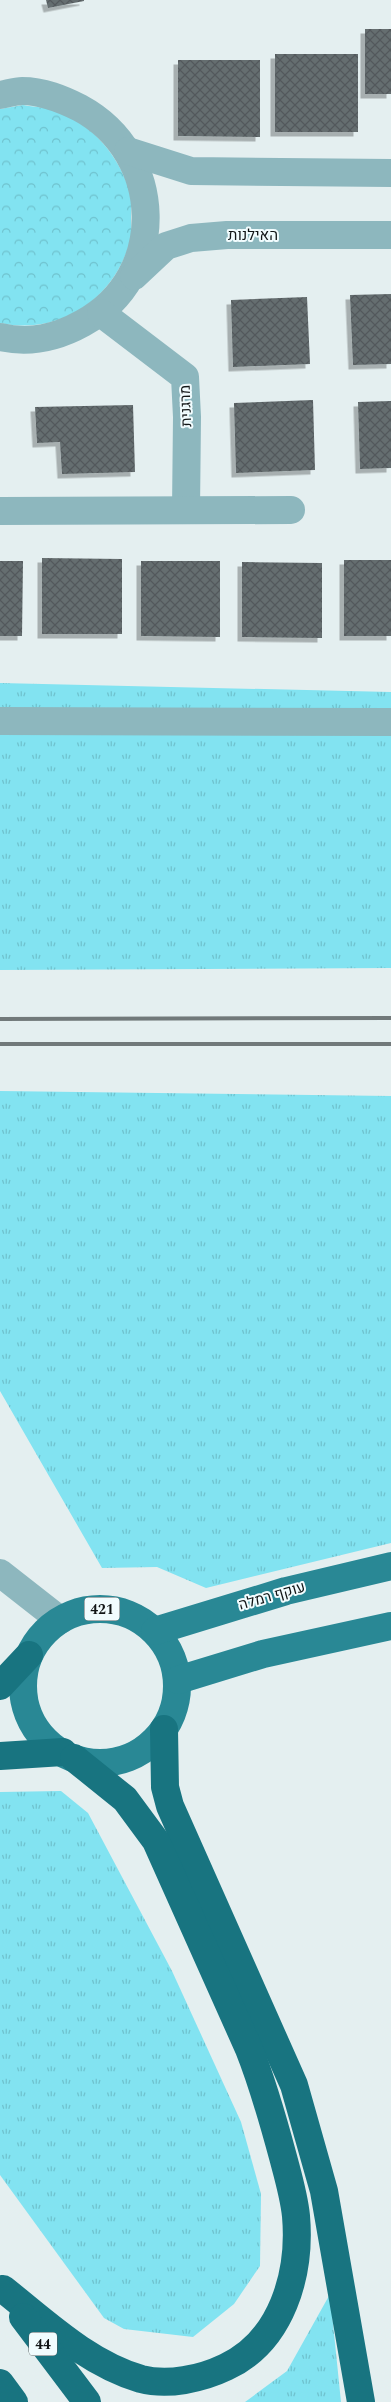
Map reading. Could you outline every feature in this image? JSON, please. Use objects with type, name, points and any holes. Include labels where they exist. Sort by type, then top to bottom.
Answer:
[{"type":"highway","name":"421","points":[[0,1686],[29,1655]]},
{"type":"highway","points":[[164,1729],[165,1787],[170,1806],[294,2084],[324,2191],[361,2402]]},
{"type":"highway","name":"421","points":[[0,1756],[68,1755]]},
{"type":"highway","points":[[1,2287],[85,2353],[114,2368],[142,2379],[164,2381],[193,2379],[238,2361],[257,2345],[276,2320],[288,2294],[295,2269],[296,2216],[263,2084],[248,2049],[156,1841],[125,1799],[68,1755]]},
{"type":"highway","name":"44","points":[[1,2287],[86,2402]]},
{"type":"highway","points":[[0,2383],[14,2402]]},
{"type":"main road","name":"עוקף רמלה","points":[[155,1631],[286,1591],[391,1566]]},
{"type":"main road","name":"421","points":[[109,1609],[134,1616],[155,1631],[166,1646],[174,1662],[178,1680],[175,1706],[164,1729],[146,1748],[123,1760],[99,1763],[68,1755],[52,1746],[35,1727],[24,1703],[23,1677],[29,1655],[42,1634],[60,1620],[84,1610],[109,1609]]},
{"type":"main road","points":[[178,1680],[263,1654],[391,1626]]},
{"type":"street","points":[[0,95],[22,91],[60,97],[99,118],[128,151],[144,191],[145,211],[145,239],[130,280]]},
{"type":"street","points":[[128,151],[191,171],[391,173]]},
{"type":"street","name":"האילנות","points":[[0,338],[20,342],[63,334],[101,313],[130,280],[166,246],[191,238],[227,235],[391,235]]},
{"type":"street","name":"מרגנית","points":[[101,313],[185,376],[187,418],[186,510]]},
{"type":"street","points":[[0,511],[291,510]]},
{"type":"street","points":[[0,721],[391,722]]},
{"type":"street","points":[[0,1573],[60,1620]]},
{"type":"green space","points":[[23,105],[52,110],[82,124],[112,154],[130,192],[131,237],[124,259],[113,278],[83,308],[64,318],[44,324],[22,326],[0,323],[0,109]]},
{"type":"green space","points":[[0,683],[391,692],[391,968],[0,970]]},
{"type":"green space","points":[[0,1091],[391,1096],[391,1543],[206,1588],[157,1567],[102,1568],[0,1391]]},
{"type":"green space","points":[[61,1791],[88,1813],[172,1971],[241,2122],[261,2194],[260,2266],[234,2304],[193,2337],[124,2329],[104,2318],[0,2175],[0,1792]]},
{"type":"green space","points":[[330,2294],[341,2402],[245,2402],[287,2371]]},
{"type":"building","points":[[46,0],[84,0],[84,1],[48,8]]},
{"type":"building","points":[[365,29],[391,29],[391,94],[365,94]]},
{"type":"building","points":[[275,54],[358,54],[358,132],[275,132]]},
{"type":"building","points":[[178,60],[260,60],[260,137],[178,136]]},
{"type":"building","points":[[391,294],[391,364],[353,365],[350,295]]},
{"type":"building","points":[[307,297],[310,364],[233,367],[231,300]]},
{"type":"building","points":[[313,400],[315,470],[236,473],[234,403]]},
{"type":"building","points":[[391,401],[391,468],[360,469],[358,402]]},
{"type":"building","points":[[133,405],[135,472],[62,474],[60,442],[37,443],[35,407]]},
{"type":"building","points":[[42,558],[122,559],[122,634],[42,634]]},
{"type":"building","points":[[344,560],[391,560],[391,636],[344,636]]},
{"type":"building","points":[[0,561],[23,561],[22,636],[0,636]]},
{"type":"building","points":[[141,561],[220,561],[220,637],[141,636]]},
{"type":"building","points":[[242,562],[322,563],[322,638],[242,637]]},
{"type":"railway","points":[[0,1019],[391,1018]]},
{"type":"railway","points":[[0,1044],[391,1044]]}]
